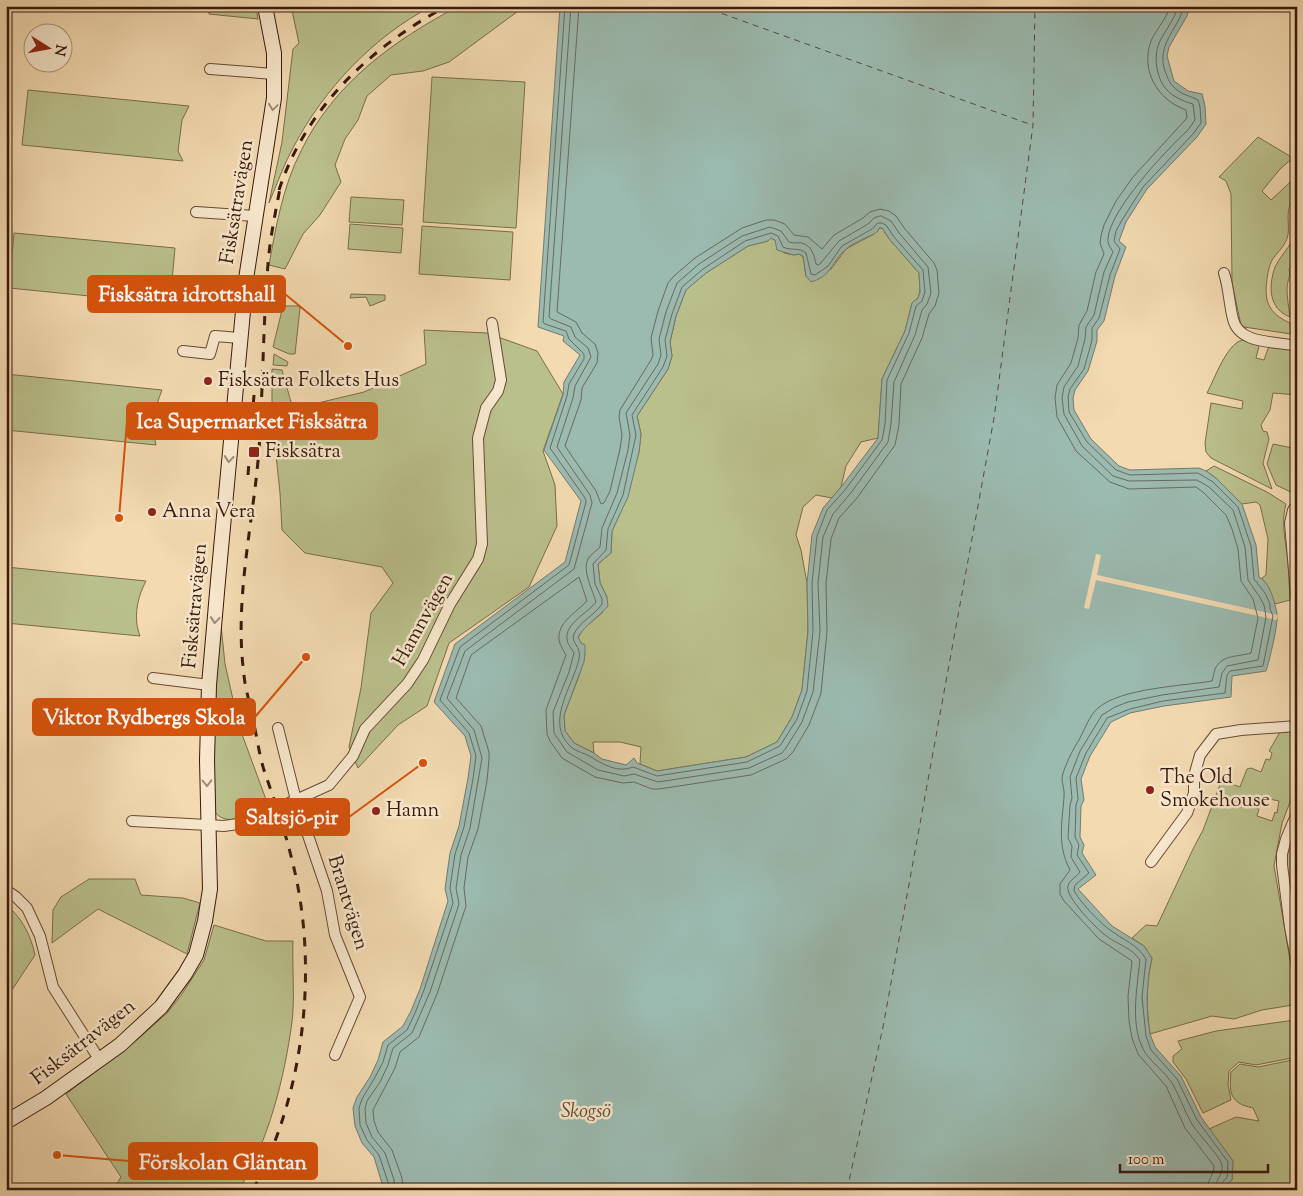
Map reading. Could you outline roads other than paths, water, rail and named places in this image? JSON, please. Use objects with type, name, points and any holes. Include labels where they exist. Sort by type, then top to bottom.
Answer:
[{"type":"street","name":"Fisksätravägen","points":[[6,1122],[46,1098],[100,1059],[135,1032],[161,1007],[186,974],[196,955],[209,903],[207,760],[209,685],[240,338],[255,216],[274,98],[274,53],[265,6]]},
{"type":"street","points":[[210,69],[274,74]]},
{"type":"street","points":[[196,212],[255,216]]},
{"type":"street","points":[[1224,273],[1229,289],[1232,319],[1239,332],[1250,338],[1297,346]]},
{"type":"street","name":"Hamnvägen","points":[[132,821],[224,826],[245,823],[329,785],[353,756],[366,729],[408,684],[423,660],[450,604],[478,559],[482,544],[483,527],[478,438],[486,408],[498,391],[501,380],[492,323]]},
{"type":"street","points":[[183,351],[210,354],[215,336],[240,338]]},
{"type":"street","points":[[1297,505],[1293,510],[1290,523],[1297,606]]},
{"type":"street","points":[[153,678],[209,685]]},
{"type":"street","points":[[1152,862],[1187,813],[1194,793],[1194,776],[1200,755],[1216,734],[1241,730],[1297,726]]},
{"type":"street","name":"Brantvägen","points":[[278,728],[296,800],[327,891],[335,935],[360,997],[335,1055]]},
{"type":"street","points":[[1297,814],[1286,839],[1282,865],[1288,918],[1297,964]]},
{"type":"street","points":[[6,890],[27,908],[40,936],[53,988],[100,1059]]},
{"type":"water","points":[[560,6],[1190,6],[1187,16],[1169,47],[1167,56],[1174,81],[1188,91],[1202,94],[1206,124],[1197,137],[1147,189],[1126,222],[1119,241],[1126,247],[1115,276],[1104,321],[1097,330],[1097,341],[1088,371],[1075,390],[1073,398],[1074,410],[1091,439],[1119,466],[1130,470],[1199,468],[1217,479],[1242,504],[1256,545],[1259,577],[1269,588],[1277,614],[1277,625],[1266,671],[1232,676],[1231,697],[1164,706],[1130,713],[1111,722],[1090,756],[1081,779],[1084,800],[1081,806],[1080,837],[1084,845],[1082,853],[1096,875],[1078,889],[1112,926],[1144,946],[1152,958],[1147,997],[1150,1034],[1155,1047],[1181,1076],[1201,1117],[1233,1161],[1232,1180],[1226,1185],[1225,1190],[384,1190],[374,1157],[362,1143],[355,1126],[353,1108],[357,1097],[378,1060],[383,1042],[403,1026],[420,989],[448,901],[445,889],[450,853],[459,826],[471,756],[465,736],[434,702],[455,644],[565,562],[581,501],[544,450],[563,395],[564,382],[580,355],[563,341],[564,336],[538,327]],"holes":[[[882,228],[919,273],[920,292],[918,298],[912,303],[905,331],[882,379],[878,438],[823,508],[812,535],[807,583],[808,631],[802,690],[792,717],[777,742],[746,757],[657,771],[637,763],[634,758],[626,765],[602,759],[574,743],[565,731],[564,715],[584,662],[585,645],[581,643],[578,637],[608,606],[607,597],[600,583],[598,564],[611,553],[612,531],[628,497],[639,452],[641,434],[637,416],[668,369],[672,356],[670,342],[676,316],[686,290],[706,273],[748,246],[768,241],[771,238],[775,240],[777,250],[803,256],[806,276],[811,282],[828,272],[841,254],[849,247]]]},
{"type":"railway","points":[[279,190],[291,160],[306,132],[324,106],[345,82],[393,40],[447,6]]},
{"type":"railway","points":[[253,1190],[270,1153],[295,1073],[302,1031],[305,988],[305,946],[301,905],[293,864],[264,769],[245,685],[241,619],[259,450],[268,264],[281,183]]},
{"type":"railway","points":[[248,475],[254,395]]},
{"type":"place","name":"Fisksätra idrottshall","points":[[348,346]]},
{"type":"place","name":"Fisksätra Folkets Hus","points":[[208,381]]},
{"type":"place","name":"Fisksätra","points":[[254,452]]},
{"type":"place","name":"Anna Vera","points":[[152,512]]},
{"type":"place","name":"Ica Supermarket Fisksätra","points":[[119,518]]},
{"type":"place","name":"Viktor Rydbergs Skola","points":[[306,657]]},
{"type":"place","name":"Saltsjö-pir","points":[[423,763]]},
{"type":"place","name":"The Old Smokehouse","points":[[1150,790]]},
{"type":"place","name":"Hamn","points":[[376,811]]},
{"type":"place","name":"Förskolan Gläntan","points":[[57,1155]]},
{"type":"park label","name":"Skogsö","points":[[586,1112]]}]
